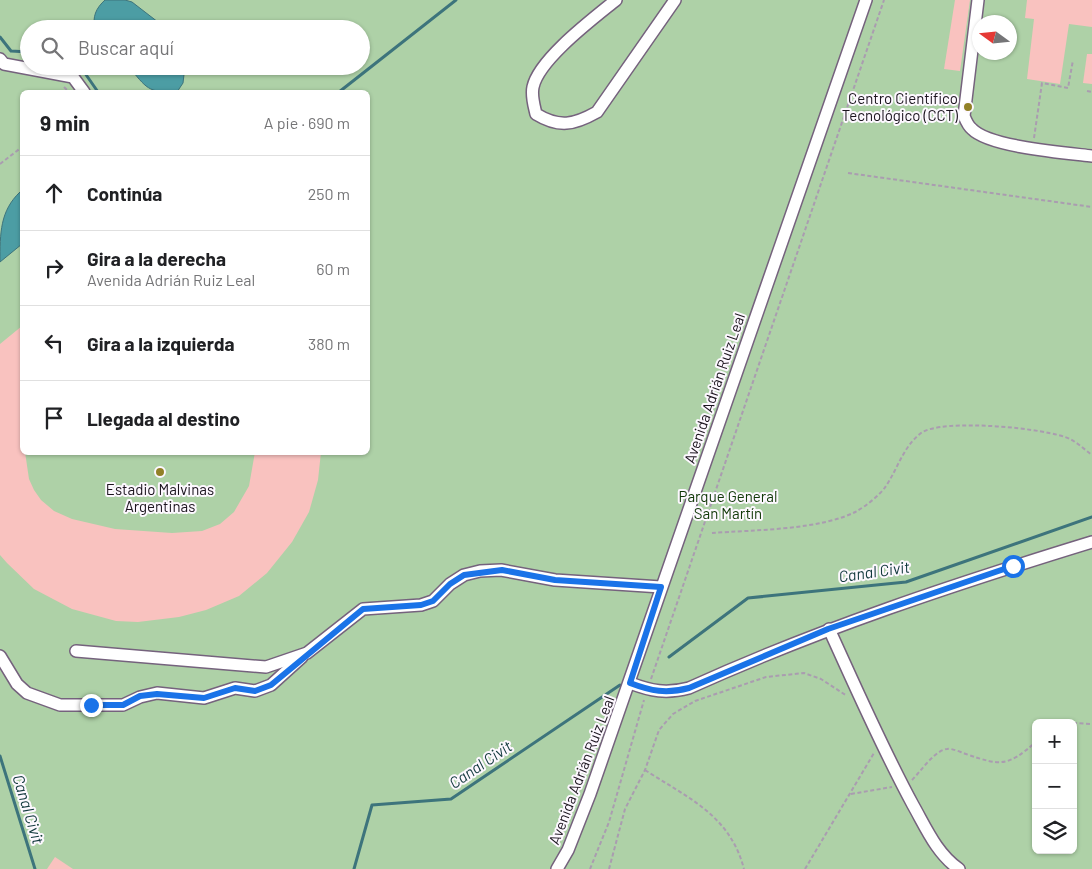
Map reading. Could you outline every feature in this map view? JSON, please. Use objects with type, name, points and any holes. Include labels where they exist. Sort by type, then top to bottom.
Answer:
[{"type":"street","points":[[616,0],[564,45],[540,69],[533,86],[532,100],[536,114],[549,122],[564,124],[582,121],[597,112],[675,0]]},
{"type":"street","name":"Avenida Adrián Ruiz Leal","points":[[557,869],[568,850],[590,794],[630,683],[661,587],[866,0]]},
{"type":"street","points":[[978,0],[964,116],[971,129],[980,135],[1032,148],[1092,156]]},
{"type":"street","points":[[0,59],[4,64],[20,67]]},
{"type":"street","points":[[67,75],[73,76],[83,90]]},
{"type":"street","points":[[630,683],[648,690],[671,693],[689,688],[828,629],[1013,566],[1092,542]]},
{"type":"street","points":[[0,656],[17,684],[27,693],[60,705],[123,705],[140,696],[157,694],[204,698],[235,688],[255,691],[271,685],[307,653],[363,609],[421,605],[433,601],[450,584],[464,575],[480,571],[502,570],[555,580],[661,587]]},
{"type":"street","points":[[828,629],[880,742],[932,840],[943,856],[959,869]]},
{"type":"street","points":[[76,651],[266,668],[307,653]]},
{"type":"path","points":[[590,869],[609,822],[648,690],[884,0]]},
{"type":"path","points":[[1032,148],[1042,83],[1068,88],[1073,60]]},
{"type":"path","points":[[1087,91],[1092,92]]},
{"type":"path","points":[[0,164],[20,149]]},
{"type":"path","points":[[848,173],[1092,207]]},
{"type":"path","points":[[712,534],[832,522],[859,510],[885,488],[902,453],[921,432],[934,427],[995,425],[1036,432],[1069,438],[1092,454]]},
{"type":"path","points":[[609,869],[624,809],[645,770],[659,730],[673,714],[695,701],[766,677],[804,673],[821,679],[864,706]]},
{"type":"path","points":[[1077,723],[1092,724]]},
{"type":"path","points":[[805,869],[880,742]]},
{"type":"path","points":[[850,794],[902,785],[911,781],[941,751],[948,748],[987,761],[1001,763],[1017,759],[1032,746]]},
{"type":"path","points":[[645,770],[716,816],[729,834],[741,857],[744,869]]},
{"type":"green space","name":"Parque General San Martín","points":[[0,0],[1092,0],[1092,869],[0,869]]},
{"type":"shaded area","points":[[105,0],[125,0],[132,2],[155,20],[94,20],[99,6]]},
{"type":"shaded area","points":[[136,75],[184,75],[183,83],[178,90],[153,90]]},
{"type":"shaded area","points":[[20,192],[20,246],[0,262],[2,223],[13,199]]},
{"type":"building","points":[[955,0],[970,0],[960,71],[944,69]]},
{"type":"building","points":[[1027,0],[1092,0],[1092,27],[1069,24],[1060,84],[1027,79],[1034,19],[1025,18]]},
{"type":"building","points":[[1087,54],[1092,54],[1092,84],[1083,83]]},
{"type":"building","name":"Estadio Malvinas Argentinas","points":[[20,328],[20,455],[25,455],[29,479],[34,490],[41,500],[54,511],[72,519],[115,529],[172,533],[202,531],[220,524],[234,512],[249,486],[254,455],[321,455],[318,480],[309,512],[292,542],[267,573],[239,596],[206,610],[179,617],[138,622],[116,621],[72,609],[34,589],[0,555],[0,344]]},
{"type":"building","points":[[55,857],[73,869],[47,869]]},
{"type":"waterway","points":[[370,68],[456,0]]},
{"type":"waterway","points":[[0,37],[11,51],[20,52]]},
{"type":"waterway","points":[[86,75],[97,90]]},
{"type":"waterway","points":[[342,90],[361,75]]},
{"type":"waterway","name":"Canal Civit","points":[[669,657],[748,598],[906,582],[1092,517]]},
{"type":"waterway","name":"Canal Civit","points":[[354,869],[372,805],[451,799],[620,685]]},
{"type":"waterway","name":"Canal Civit","points":[[0,756],[35,869]]},
{"type":"place","name":"Centro Científico Tecnológico (CCT)","points":[[968,107]]},
{"type":"place","name":"Estadio Malvinas Argentinas","points":[[160,472]]},
{"type":"route","points":[[91,705],[123,705],[140,696],[157,694],[204,698],[235,688],[255,691],[271,685],[332,632],[363,609],[421,605],[433,601],[450,584],[464,575],[480,571],[502,570],[555,580],[661,587],[630,683],[654,692],[671,693],[689,688],[828,629],[1013,566]]}]
